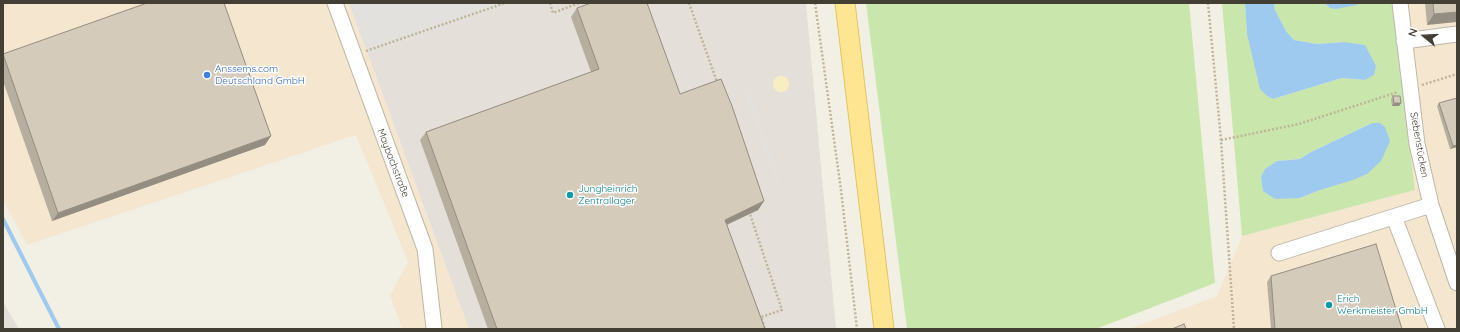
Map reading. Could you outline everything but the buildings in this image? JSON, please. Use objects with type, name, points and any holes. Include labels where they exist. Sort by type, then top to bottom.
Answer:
[{"type":"main road","points":[[845,3],[884,329]]},
{"type":"street","name":"Maybachstraße","points":[[334,3],[425,249],[434,328]]},
{"type":"street","name":"Siebenstücken","points":[[1400,3],[1417,144],[1431,205],[1457,283]]},
{"type":"street","points":[[1404,41],[1457,34]]},
{"type":"street","points":[[1279,253],[1431,205]]},
{"type":"street","points":[[1394,217],[1437,329]]},
{"type":"path","points":[[353,56],[505,3]]},
{"type":"path","points":[[550,3],[553,13],[579,3]]},
{"type":"path","points":[[689,3],[719,86]]},
{"type":"path","points":[[815,3],[841,190],[857,329]]},
{"type":"path","points":[[1208,3],[1221,140],[1234,329]]},
{"type":"path","points":[[1221,140],[1299,124],[1386,95],[1457,74]]},
{"type":"path","points":[[751,208],[750,214],[782,310],[761,317],[765,329]]},
{"type":"shaded area","points":[[3,3],[349,3],[469,329],[402,329],[390,295],[408,262],[356,135],[27,245],[3,200]]},
{"type":"shaded area","points":[[349,3],[806,3],[836,329],[469,329]]},
{"type":"shaded area","points":[[349,3],[516,3],[368,54]]},
{"type":"shaded area","points":[[1392,3],[1457,3],[1457,329],[1129,329],[1217,296],[1242,236],[1415,190]]},
{"type":"shaded area","points":[[748,86],[781,186],[777,187],[743,88]]},
{"type":"shaded area","points":[[3,302],[19,329],[3,329]]},
{"type":"green space","points":[[866,3],[1189,3],[1215,283],[1096,329],[907,329]]},
{"type":"green space","points":[[1222,3],[1245,3],[1247,34],[1273,99],[1342,78],[1365,80],[1344,42],[1317,44],[1294,40],[1286,31],[1275,10],[1274,3],[1324,3],[1330,8],[1357,5],[1361,3],[1392,3],[1415,190],[1242,236]],"holes":[[[1372,123],[1320,190],[1300,198],[1277,161],[1300,159],[1309,153]]]},
{"type":"sand","points":[[781,76],[787,78],[789,84],[787,90],[781,92],[775,90],[773,84],[775,78]]},
{"type":"water","points":[[1245,3],[1274,3],[1275,10],[1286,31],[1294,40],[1317,44],[1344,42],[1365,45],[1376,66],[1374,75],[1365,80],[1342,78],[1273,99],[1260,89],[1247,34]]},
{"type":"water","points":[[1324,3],[1361,3],[1336,9],[1330,8]]},
{"type":"water","points":[[1372,123],[1380,123],[1385,127],[1390,141],[1381,161],[1367,174],[1300,198],[1275,199],[1263,191],[1261,177],[1265,169],[1277,161],[1300,159],[1309,153]]},
{"type":"waterway","points":[[3,219],[59,329]]},
{"type":"place","name":"Anssems.com Deutschland GmbH","points":[[207,75]]},
{"type":"place","name":"Jungheinrich Zentrallager","points":[[570,195]]},
{"type":"place","name":"Erich Werkmeister GmbH","points":[[1329,305]]}]
